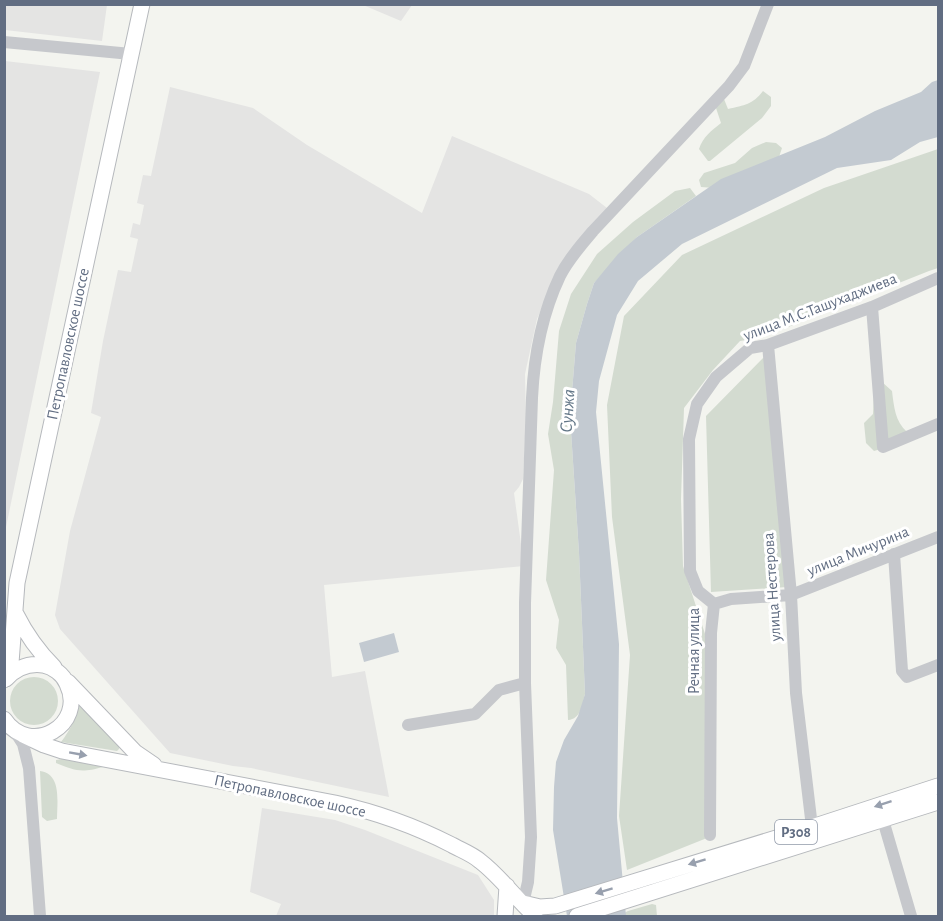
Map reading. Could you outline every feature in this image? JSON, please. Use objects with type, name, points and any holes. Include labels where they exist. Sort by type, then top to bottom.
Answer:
[{"type":"main road","name":"Петропавловское шоссе","points":[[141,4],[17,583],[16,614],[41,655],[135,752],[159,769],[335,803],[398,821],[478,859],[507,886],[522,910],[535,916]]},
{"type":"main road","points":[[4,681],[11,663],[16,614]]},
{"type":"main road","points":[[4,681],[22,666],[34,664],[47,666],[62,676],[70,690],[72,701],[64,723],[55,731],[34,737],[10,726]]},
{"type":"main road","points":[[10,726],[44,745],[62,751],[159,769]]},
{"type":"main road","name":"P308","points":[[654,883],[812,827],[939,786]]},
{"type":"main road","name":"P308","points":[[654,883],[883,820],[939,802]]},
{"type":"main road","points":[[514,916],[522,910],[555,906],[654,883]]},
{"type":"main road","points":[[577,916],[654,883]]},
{"type":"main road","points":[[505,916],[507,886]]},
{"type":"street","points":[[522,910],[528,882],[531,837],[525,683],[525,603],[533,374],[545,317],[560,276],[575,252],[729,86],[744,66],[768,4]]},
{"type":"street","points":[[4,42],[131,54]]},
{"type":"street","name":"улица М.С.Ташухаджиева","points":[[697,404],[716,377],[750,348],[768,345],[872,308],[939,278]]},
{"type":"street","points":[[872,308],[883,447],[939,424]]},
{"type":"street","name":"улица Нестерова","points":[[768,345],[790,595],[796,693],[812,827]]},
{"type":"street","name":"Речная улица","points":[[697,404],[689,440],[690,571],[698,591],[714,604],[711,633],[710,835]]},
{"type":"street","name":"улица Мичурина","points":[[714,604],[731,599],[790,595],[939,537]]},
{"type":"street","points":[[894,555],[902,671],[907,677],[939,665]]},
{"type":"street","points":[[408,726],[475,714],[499,690],[525,683]]},
{"type":"street","points":[[10,726],[23,744],[29,768],[40,916]]},
{"type":"street","points":[[29,768],[35,755],[55,731]]},
{"type":"street","points":[[883,820],[911,916]]},
{"type":"shaded area","points":[[5,4],[107,5],[102,41],[5,30]]},
{"type":"shaded area","points":[[412,4],[401,21],[363,5]]},
{"type":"shaded area","points":[[4,61],[100,72],[5,532]]},
{"type":"shaded area","points":[[938,80],[938,137],[920,142],[891,160],[837,168],[682,244],[638,281],[617,315],[599,381],[596,412],[619,644],[617,818],[626,916],[567,916],[553,830],[554,787],[556,762],[564,740],[578,716],[585,694],[570,416],[576,343],[594,283],[618,254],[637,237],[721,179],[825,137],[875,111],[921,92],[932,82]]},
{"type":"shaded area","points":[[170,87],[253,108],[307,145],[422,213],[452,136],[589,194],[607,208],[559,268],[537,319],[525,374],[526,418],[523,479],[514,493],[524,566],[324,585],[332,677],[365,671],[389,797],[170,753],[60,629],[55,615],[70,531],[101,417],[91,413],[118,270],[131,272],[138,239],[130,237],[133,223],[140,225],[144,205],[137,203],[143,175],[151,176]]},
{"type":"shaded area","points":[[763,91],[771,97],[771,106],[762,118],[708,161],[699,149],[705,138],[721,123],[715,105],[724,99],[728,109],[744,105],[752,102]]},
{"type":"shaded area","points":[[766,142],[776,143],[782,148],[779,157],[714,188],[701,187],[699,180],[704,173],[735,163],[752,148]]},
{"type":"shaded area","points":[[938,149],[938,268],[763,337],[740,341],[713,370],[684,408],[681,499],[683,566],[706,637],[712,836],[627,870],[619,816],[630,655],[612,517],[607,405],[624,316],[682,255],[824,188]]},
{"type":"shaded area","points":[[690,188],[696,196],[637,237],[594,283],[576,343],[570,416],[585,694],[578,714],[568,720],[566,665],[556,648],[559,620],[546,580],[554,470],[548,434],[559,331],[571,294],[597,254],[633,222],[675,191]]},
{"type":"shaded area","points":[[768,353],[787,587],[711,592],[706,416]]},
{"type":"shaded area","points":[[882,382],[892,391],[894,408],[907,432],[904,442],[874,451],[866,443],[864,423],[873,414],[874,389]]},
{"type":"shaded area","points":[[394,633],[399,652],[364,662],[359,643]]},
{"type":"shaded area","points":[[34,677],[51,684],[58,701],[51,718],[34,725],[17,718],[10,701],[17,684]]},
{"type":"shaded area","points":[[78,700],[120,745],[117,751],[61,742],[73,722]]},
{"type":"shaded area","points":[[62,759],[103,767],[89,770],[74,769],[56,763],[56,760]]},
{"type":"shaded area","points":[[40,771],[52,777],[55,783],[57,819],[47,821],[42,817]]},
{"type":"shaded area","points":[[262,808],[335,820],[478,875],[494,900],[494,916],[276,916],[281,904],[250,892]]},
{"type":"shaded area","points":[[652,904],[656,905],[657,916],[624,916],[624,913],[628,911]]},
{"type":"water label","name":"Сунжа","points":[[568,411]]}]
